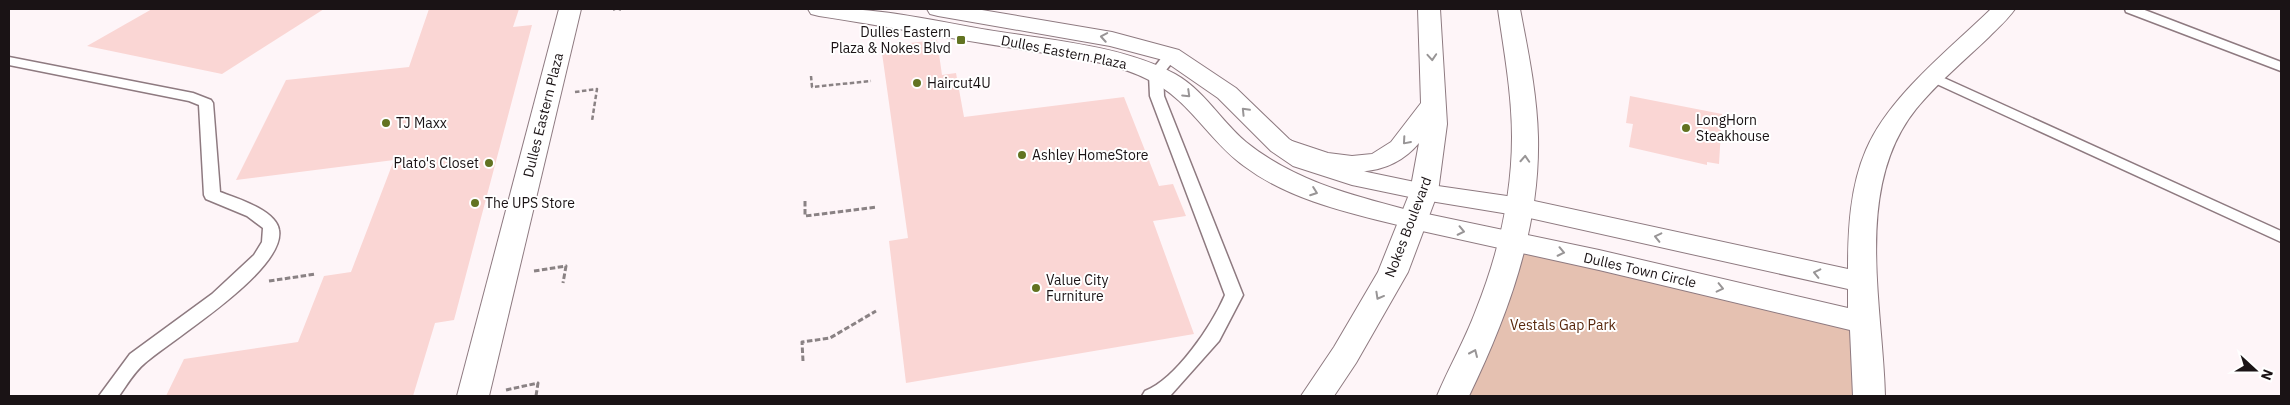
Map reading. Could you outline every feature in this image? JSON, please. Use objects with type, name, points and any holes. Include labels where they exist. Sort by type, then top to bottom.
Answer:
[{"type":"street","name":"Dulles Eastern Plaza","points":[[473,396],[570,9]]},
{"type":"street","name":"Dulles Eastern Plaza","points":[[819,9],[1114,60],[1164,64]]},
{"type":"street","name":"Dulles Eastern Plaza","points":[[938,9],[1112,39],[1227,93],[1280,145],[1302,160],[1362,179],[1424,192]]},
{"type":"street","name":"Nokes Boulevard","points":[[1317,396],[1345,355],[1393,272],[1424,192],[1434,124],[1429,9]]},
{"type":"street","points":[[1452,396],[1492,312],[1514,242],[1520,207],[1525,155],[1524,120],[1509,9]]},
{"type":"street","points":[[1869,396],[1862,237],[1866,195],[1879,151],[1908,103],[1932,77],[2004,9]]},
{"type":"street","name":"Dulles Eastern Plaza","points":[[1164,64],[1177,84],[1234,145],[1255,163],[1307,190],[1337,201],[1413,220]]},
{"type":"street","points":[[1280,145],[1329,161],[1349,163],[1376,161],[1394,153],[1405,143],[1434,102]]},
{"type":"street","points":[[1424,192],[1520,207],[1864,284]]},
{"type":"street","name":"Dulles Town Circle","points":[[1413,220],[1866,323]]},
{"type":"lane","points":[[2131,9],[2281,67]]},
{"type":"lane","points":[[9,61],[193,97],[206,103],[212,195],[265,219],[272,229],[272,243],[257,265],[234,286],[136,360],[109,396]]},
{"type":"lane","points":[[1152,396],[1162,392],[1210,341],[1226,318],[1234,295],[1156,96],[1164,64]]},
{"type":"lane","points":[[1932,77],[2281,237]]},
{"type":"path","points":[[811,76],[812,88],[871,81]]},
{"type":"path","points":[[805,201],[805,216],[877,207]]},
{"type":"path","points":[[234,286],[316,274]]},
{"type":"path","points":[[803,361],[802,342],[830,338],[876,311]]},
{"type":"path","points":[[503,390],[538,383],[536,396]]},
{"type":"green space","name":"Vestals Gap Park","points":[[1514,242],[1866,323],[1869,396],[1453,396],[1473,357]]},
{"type":"building","points":[[152,9],[324,9],[222,74],[87,46]]},
{"type":"building","points":[[429,9],[519,9],[513,27],[532,25],[454,320],[435,323],[413,396],[166,396],[184,359],[298,342],[324,276],[351,272],[394,160],[236,180],[286,80],[409,67]]},
{"type":"building","points":[[937,40],[942,75],[956,73],[964,117],[1124,97],[1159,186],[1173,184],[1186,216],[1153,221],[1194,334],[906,383],[889,241],[908,238],[881,46]]},
{"type":"building","name":"LongHorn Steakhouse","points":[[1630,96],[1722,114],[1719,164],[1707,162],[1707,165],[1629,147],[1633,124],[1626,123]]},
{"type":"place","name":"Dulles Eastern Plaza & Nokes Blvd","points":[[961,40]]},
{"type":"place","name":"Haircut4U","points":[[917,83]]},
{"type":"place","name":"TJ Maxx","points":[[386,123]]},
{"type":"place","name":"LongHorn Steakhouse","points":[[1686,128]]},
{"type":"place","name":"Ashley HomeStore","points":[[1022,155]]},
{"type":"place","name":"Plato's Closet","points":[[489,163]]},
{"type":"place","name":"The UPS Store","points":[[475,203]]},
{"type":"place","name":"Value City Furniture","points":[[1036,288]]}]
